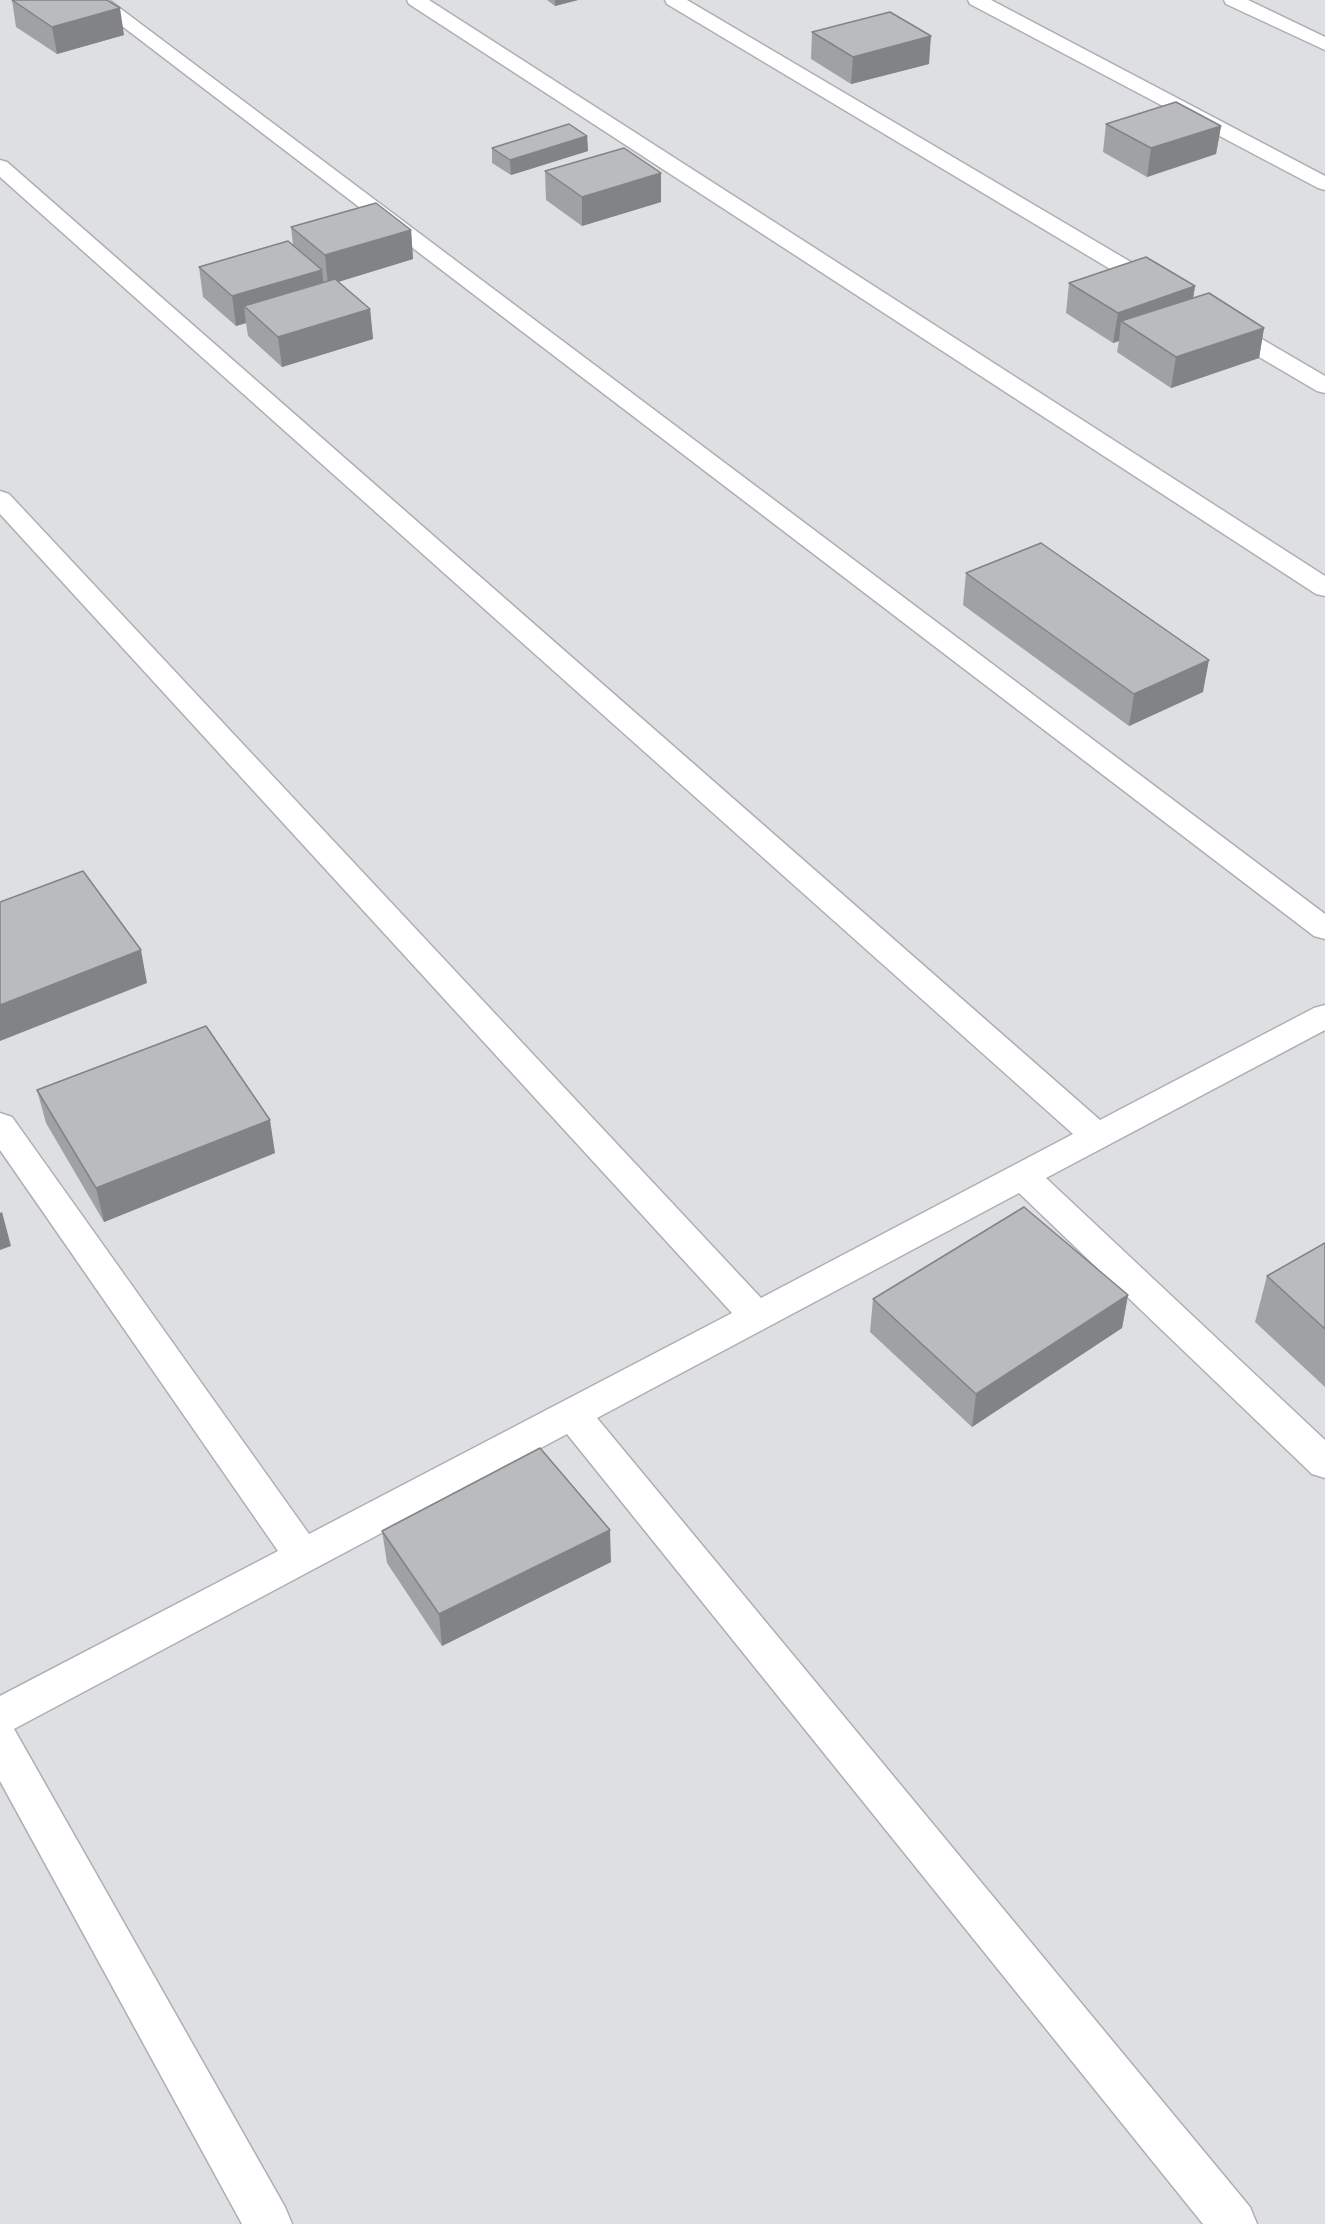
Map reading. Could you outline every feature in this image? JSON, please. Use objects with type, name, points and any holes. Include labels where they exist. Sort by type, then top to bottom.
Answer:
[{"type":"street","points":[[97,0],[1325,929]]},
{"type":"street","points":[[416,0],[1325,588]]},
{"type":"street","points":[[674,0],[1173,296]]},
{"type":"street","points":[[977,0],[1325,184]]},
{"type":"street","points":[[1233,0],[1325,44]]},
{"type":"street","points":[[0,166],[1097,1137]]},
{"type":"street","points":[[1203,314],[1325,386]]},
{"type":"street","points":[[0,499],[757,1317]]},
{"type":"street","points":[[0,1716],[1325,1016]]},
{"type":"street","points":[[0,1125],[303,1556]]},
{"type":"street","points":[[1022,1176],[1325,1463]]},
{"type":"street","points":[[572,1414],[1233,2224]]},
{"type":"street","points":[[0,1742],[268,2224]]},
{"type":"building","points":[[12,0],[107,0],[120,8],[52,27]]},
{"type":"building","points":[[890,12],[931,36],[853,57],[812,32]]},
{"type":"building","points":[[1176,102],[1221,126],[1151,148],[1106,124]]},
{"type":"building","points":[[569,124],[587,136],[510,160],[492,148]]},
{"type":"building","points":[[624,148],[661,173],[582,197],[545,171]]},
{"type":"building","points":[[376,203],[411,230],[325,255],[291,227]]},
{"type":"building","points":[[288,241],[322,270],[232,296],[199,267]]},
{"type":"building","points":[[1146,257],[1195,286],[1118,313],[1069,283]]},
{"type":"building","points":[[335,279],[370,309],[278,337],[244,306]]},
{"type":"building","points":[[1209,293],[1264,328],[1176,357],[1121,321]]},
{"type":"building","points":[[1041,543],[1209,660],[1134,694],[966,573]]},
{"type":"building","points":[[83,871],[141,950],[0,1005],[0,902]]},
{"type":"building","points":[[206,1026],[270,1120],[96,1188],[37,1090]]},
{"type":"building","points":[[1024,1207],[1128,1295],[976,1394],[873,1299]]},
{"type":"building","points":[[1325,1243],[1325,1329],[1267,1276]]},
{"type":"building","points":[[540,1448],[610,1530],[439,1614],[382,1531]]}]
